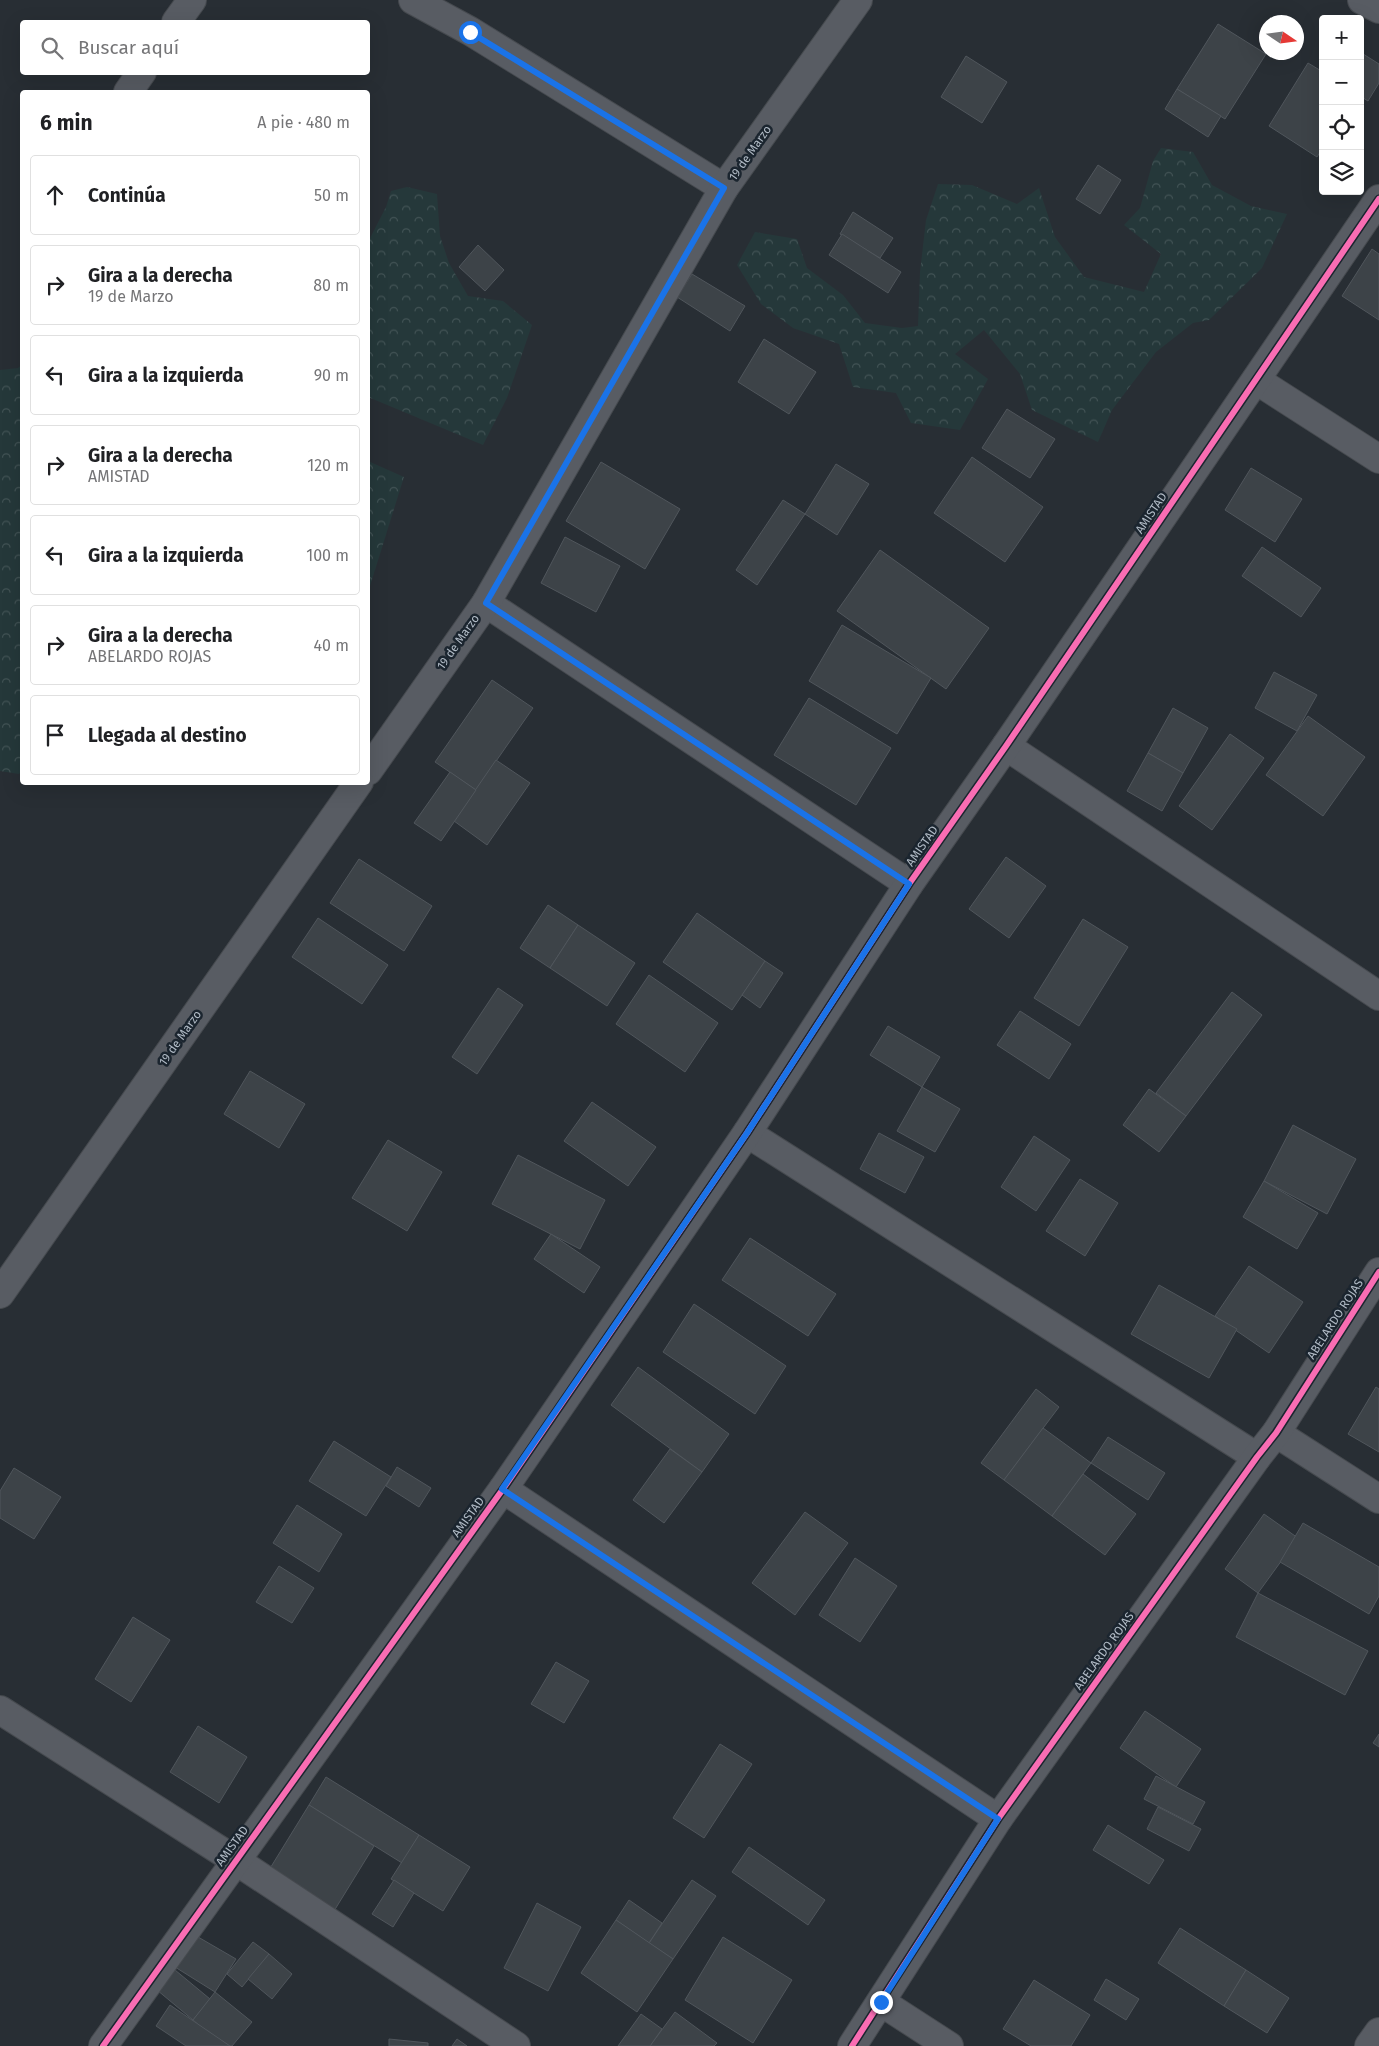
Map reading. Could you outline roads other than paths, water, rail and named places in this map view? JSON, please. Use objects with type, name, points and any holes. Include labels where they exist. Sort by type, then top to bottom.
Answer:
[{"type":"street","points":[[177,20],[192,0]]},
{"type":"street","points":[[413,0],[470,32],[724,188]]},
{"type":"street","name":"19 de Marzo","points":[[370,768],[486,603],[724,188],[858,0]]},
{"type":"street","points":[[1362,0],[1379,9]]},
{"type":"street","points":[[129,90],[140,75]]},
{"type":"street","name":"AMISTAD","points":[[103,2046],[502,1489],[747,1133],[909,884],[1006,746],[1379,200]]},
{"type":"street","points":[[1256,380],[1379,459]]},
{"type":"street","points":[[486,603],[909,884]]},
{"type":"street","points":[[1006,746],[1379,996]]},
{"type":"street","name":"19 de Marzo","points":[[0,1294],[357,785]]},
{"type":"street","points":[[747,1133],[1256,1457]]},
{"type":"street","name":"ABELARDO ROJAS","points":[[852,2046],[998,1819],[1256,1457],[1276,1433],[1379,1272]]},
{"type":"street","points":[[1276,1433],[1379,1499]]},
{"type":"street","points":[[502,1489],[998,1819]]},
{"type":"street","name":"AMISTAD","points":[[0,1710],[235,1860],[516,2046]]},
{"type":"street","points":[[881,2002],[949,2046]]},
{"type":"street","points":[[1369,2046],[1379,2032]]}]
